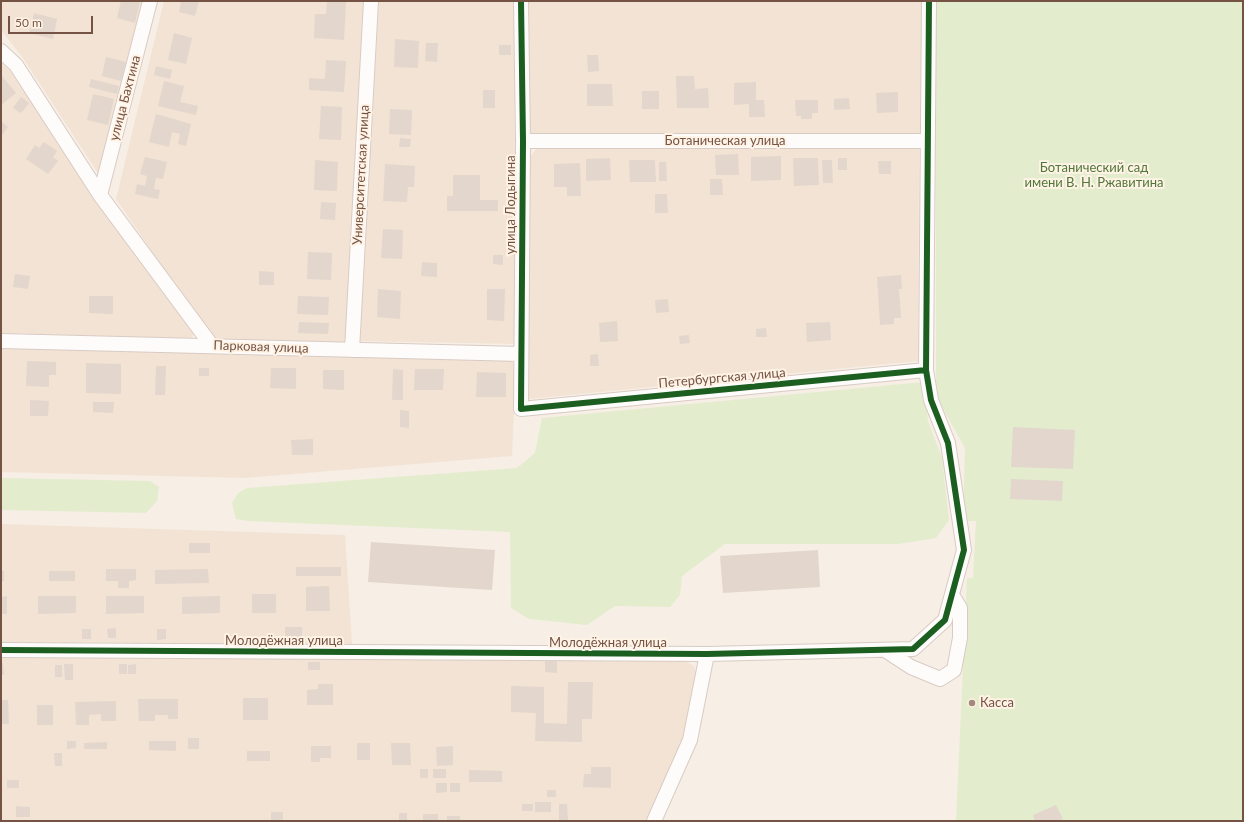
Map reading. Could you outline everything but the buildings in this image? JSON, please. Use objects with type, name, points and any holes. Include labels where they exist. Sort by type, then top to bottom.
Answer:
[{"type":"street","name":"улица Бахтина","points":[[100,195],[150,1]]},
{"type":"street","name":"Университетская улица","points":[[352,350],[371,1]]},
{"type":"street","name":"улица Лодыгина","points":[[521,1],[523,141],[521,409]]},
{"type":"street","name":"Молодёжная улица","points":[[1,650],[707,654],[913,649],[945,620],[964,550],[948,443],[931,400],[926,370],[929,1]]},
{"type":"street","points":[[1,51],[16,65],[100,195],[212,346]]},
{"type":"street","name":"Ботаническая улица","points":[[523,141],[928,141]]},
{"type":"street","name":"Парковая улица","points":[[1,342],[521,354]]},
{"type":"street","name":"Петербургская улица","points":[[521,409],[926,370]]},
{"type":"street","points":[[885,650],[911,667],[940,679],[954,670],[960,638],[960,608],[952,595]]},
{"type":"street","points":[[654,821],[690,740],[707,654]]},
{"type":"shaded area","points":[[1,1],[149,1],[101,178],[23,58],[1,30]]},
{"type":"shaded area","points":[[164,1],[364,1],[346,344],[217,340],[207,333],[116,199]]},
{"type":"shaded area","points":[[379,1],[514,1],[516,344],[359,341]]},
{"type":"shaded area","points":[[528,1],[922,1],[921,133],[529,134]]},
{"type":"shaded area","points":[[1,63],[10,71],[193,330],[193,336],[189,339],[1,333]]},
{"type":"shaded area","points":[[536,149],[919,149],[918,361],[528,399],[527,161]]},
{"type":"shaded area","points":[[1,348],[509,359],[516,366],[512,456],[245,478],[1,472]]},
{"type":"shaded area","points":[[1,524],[345,535],[352,644],[1,642]]},
{"type":"shaded area","points":[[1,657],[684,660],[694,666],[697,676],[685,736],[646,821],[1,821]]},
{"type":"green space","name":"Ботанический сад имени В. Н. Ржавитина","points":[[936,1],[1243,1],[1243,821],[956,821],[967,578],[973,578],[976,521],[963,521],[965,448],[936,396]]},
{"type":"green space","points":[[924,382],[928,421],[942,458],[949,520],[936,538],[898,544],[725,544],[682,576],[680,595],[670,607],[615,606],[587,625],[529,619],[511,608],[510,532],[248,521],[236,519],[232,503],[238,493],[247,488],[517,468],[535,453],[542,418]]},
{"type":"green space","points":[[1,478],[150,481],[159,487],[157,501],[146,513],[1,510]]},
{"type":"cycle path","points":[[521,1],[523,141],[521,409],[926,370]]},
{"type":"cycle path","points":[[1,650],[707,654],[913,649],[945,620],[964,550],[948,443],[931,400],[926,370],[929,1]]},
{"type":"place","name":"Касса","points":[[972,703]]}]
